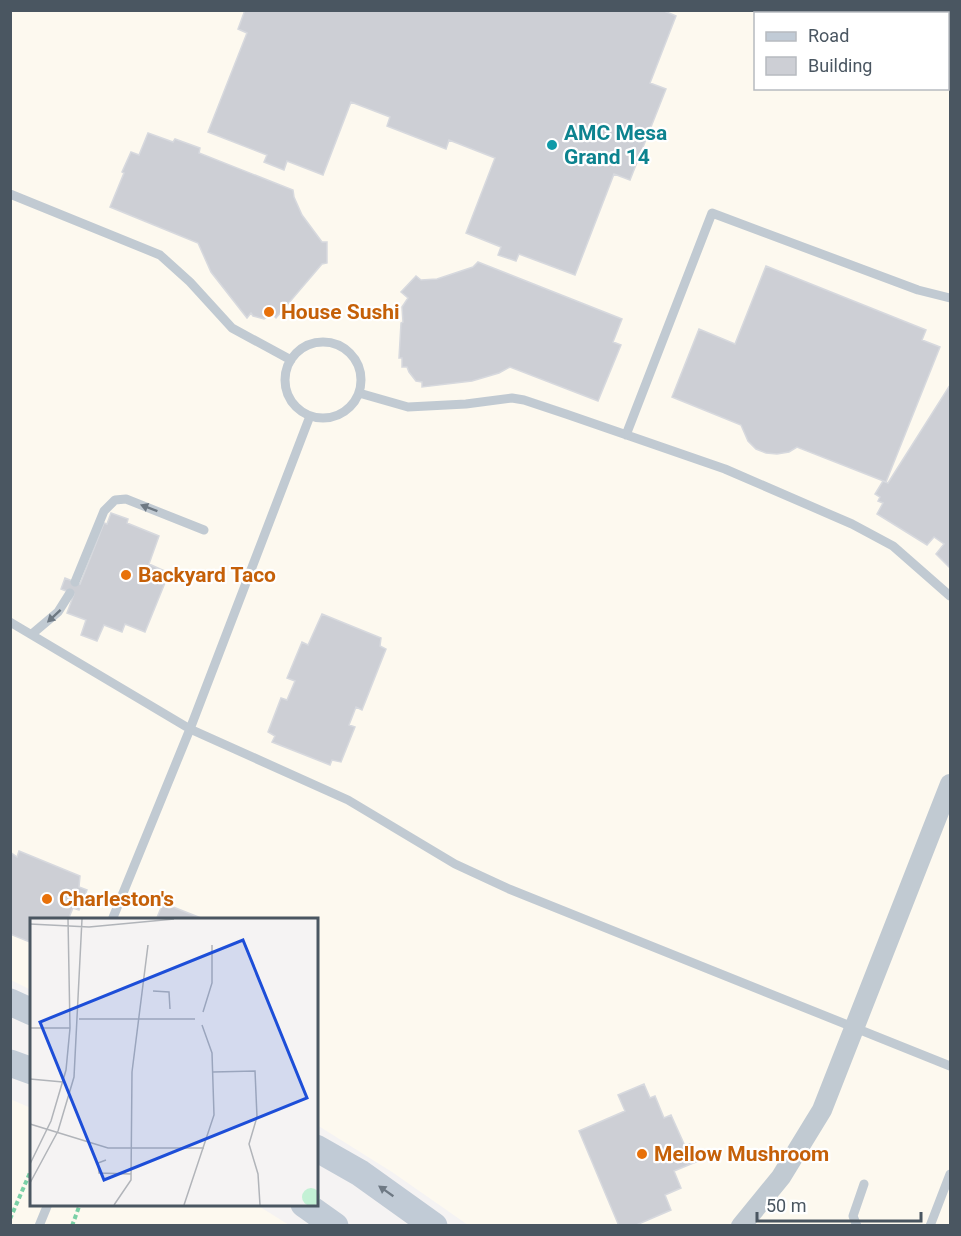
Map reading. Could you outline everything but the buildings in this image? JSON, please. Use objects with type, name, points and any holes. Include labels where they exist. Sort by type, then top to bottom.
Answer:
[{"type":"main road","points":[[10,1002],[30,1011]]},
{"type":"main road","points":[[10,1063],[30,1070]]},
{"type":"main road","points":[[318,1149],[360,1173],[434,1226]]},
{"type":"main road","points":[[307,1206],[334,1226]]},
{"type":"street","points":[[741,1226],[781,1177],[822,1110],[951,784]]},
{"type":"lane","points":[[10,194],[160,255],[190,282],[232,328],[291,360]]},
{"type":"lane","points":[[626,435],[712,213],[918,291],[951,298]]},
{"type":"lane","points":[[334,343],[345,348],[360,368],[362,381],[359,393],[345,412],[322,419],[310,416],[292,403],[287,393],[286,370],[299,350],[309,344],[334,343]]},
{"type":"lane","points":[[359,393],[408,407],[466,404],[512,398],[524,400],[725,469],[852,524],[893,546],[951,596]]},
{"type":"lane","points":[[113,918],[190,729],[310,416]]},
{"type":"lane","points":[[75,582],[104,511],[115,500],[126,499],[204,530]]},
{"type":"lane","points":[[32,634],[58,612],[70,593]]},
{"type":"lane","points":[[10,622],[190,729],[348,800],[455,864],[509,889],[951,1066]]},
{"type":"lane","points":[[930,1226],[951,1174]]},
{"type":"lane","points":[[857,1226],[853,1216],[864,1184]]},
{"type":"lane","points":[[39,1226],[47,1206]]},
{"type":"path","points":[[10,1219],[30,1173]]},
{"type":"path","points":[[72,1226],[79,1206]]},
{"type":"shaded area","points":[[947,10],[950,12],[950,1225],[468,1225],[392,1172],[318,1126],[318,918],[30,918],[30,990],[11,980],[11,11]]},
{"type":"shaded area","points":[[10,1099],[30,1108],[30,1206],[259,1206],[289,1225],[11,1225]]},
{"type":"place","name":"AMC Mesa Grand 14","points":[[552,145]]},
{"type":"place","name":"House Sushi","points":[[269,312]]},
{"type":"place","name":"Backyard Taco","points":[[126,575]]},
{"type":"place","name":"Charleston's","points":[[47,899]]},
{"type":"place","name":"Mellow Mushroom","points":[[642,1154]]}]
